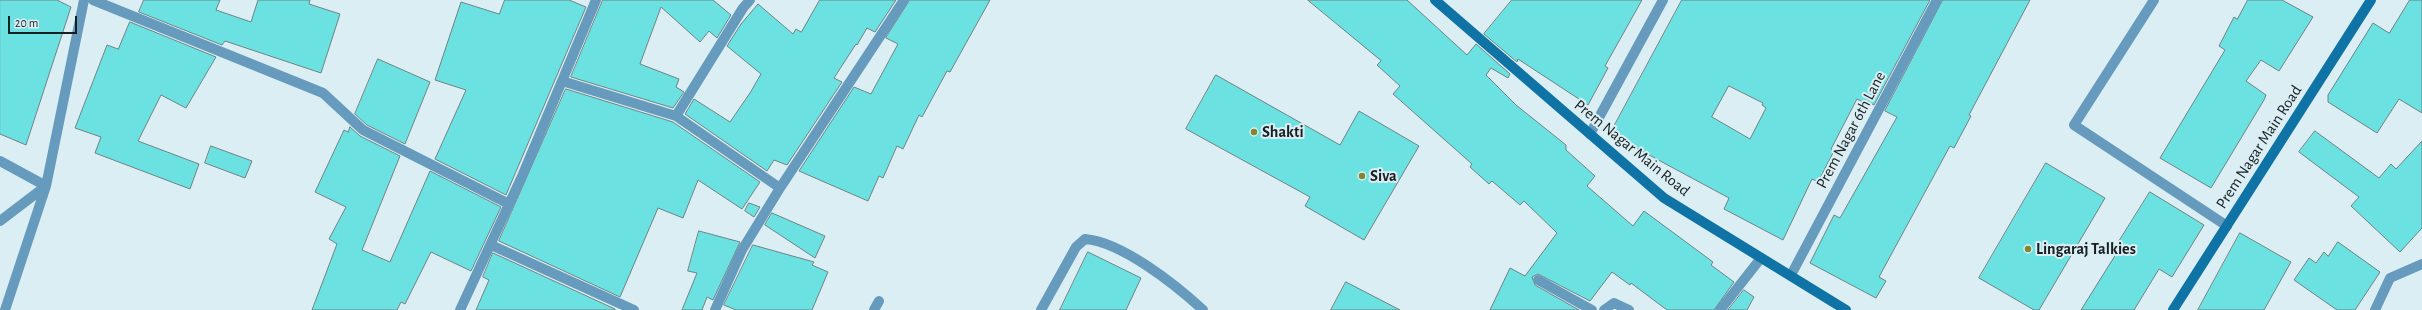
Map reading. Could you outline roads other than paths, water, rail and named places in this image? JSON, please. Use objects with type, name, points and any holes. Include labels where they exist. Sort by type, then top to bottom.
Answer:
[{"type":"street","points":[[5,310],[46,186],[84,0]]},
{"type":"street","points":[[93,0],[324,94],[363,130],[509,204]]},
{"type":"street","points":[[460,310],[509,204],[596,0]]},
{"type":"street","points":[[676,116],[750,0]]},
{"type":"street","points":[[715,310],[742,250],[780,188],[904,0]]},
{"type":"street","points":[[1590,134],[1663,0]]},
{"type":"street","name":"Prem Nagar 6th Lane","points":[[1791,275],[1937,0]]},
{"type":"street","points":[[2154,0],[2074,125],[2227,226]]},
{"type":"street","name":"Prem Nagar Main Road","points":[[2173,310],[2371,0]]},
{"type":"street","name":"Prem Nagar Main Road","points":[[1437,1],[1664,198],[1846,310]]},
{"type":"street","points":[[562,81],[676,116],[780,188]]},
{"type":"street","points":[[0,161],[46,186]]},
{"type":"street","points":[[0,221],[46,186]]},
{"type":"street","points":[[1041,310],[1076,247],[1085,240],[1099,241],[1122,251],[1170,282],[1203,310]]},
{"type":"street","points":[[491,245],[634,310]]},
{"type":"street","points":[[1720,310],[1761,258]]},
{"type":"street","points":[[2375,310],[2390,278],[2422,264]]},
{"type":"street","points":[[1538,280],[1592,310]]},
{"type":"street","points":[[1604,310],[1614,303],[1629,310]]},
{"type":"place","name":"Shakti","points":[[1254,132]]},
{"type":"place","name":"Siva","points":[[1362,176]]},
{"type":"place","name":"Lingaraj Talkies","points":[[2028,249]]}]
